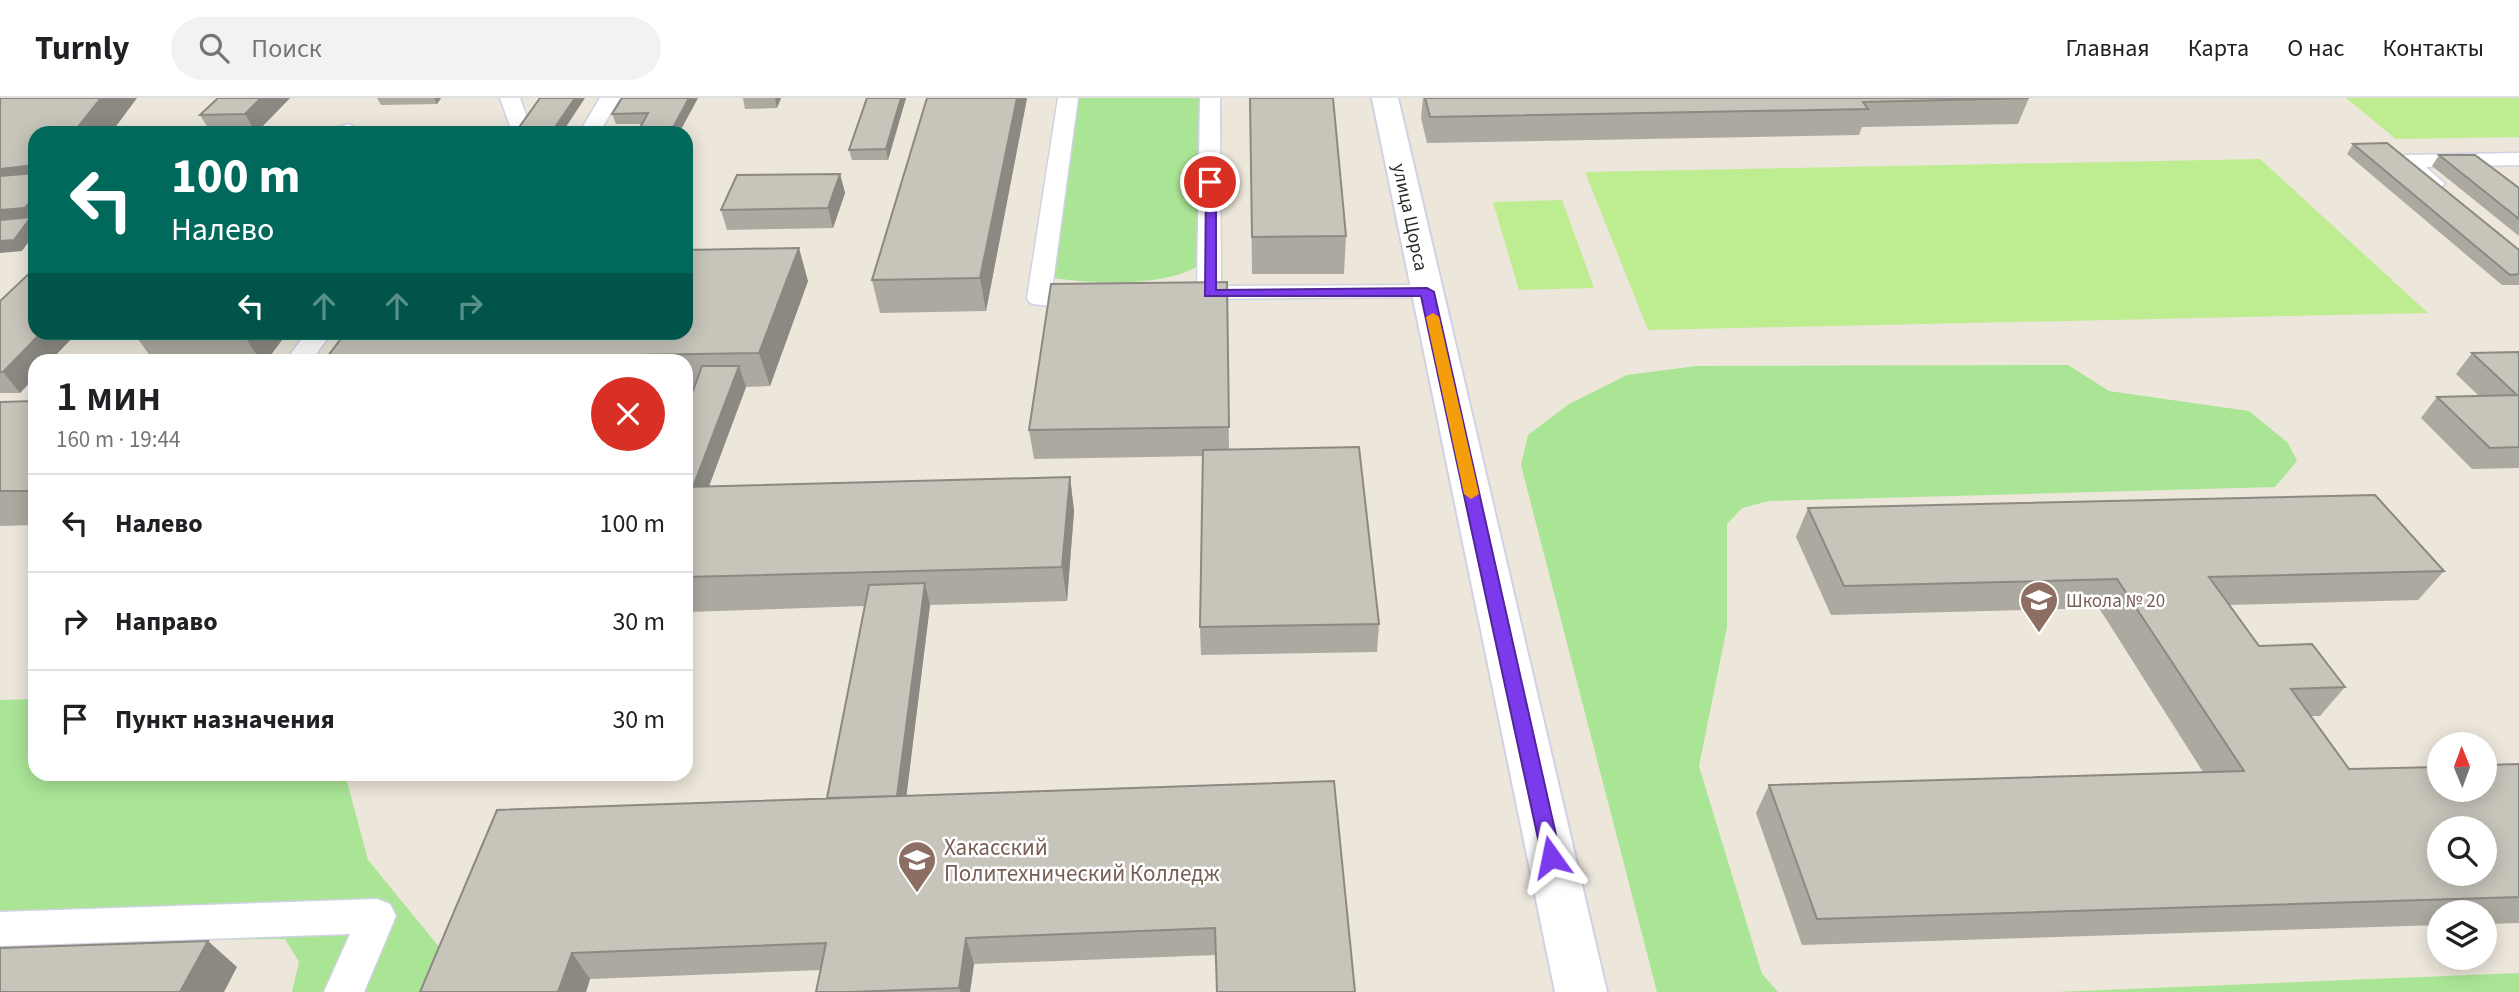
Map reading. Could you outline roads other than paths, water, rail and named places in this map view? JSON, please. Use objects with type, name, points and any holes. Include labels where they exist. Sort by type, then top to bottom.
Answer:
[{"type":"street","name":"улица Щорса","points":[[1385,98],[1581,992]]},
{"type":"lane","points":[[510,98],[520,126]]},
{"type":"lane","points":[[593,126],[610,98]]},
{"type":"lane","points":[[1069,98],[1039,298],[1118,296]]},
{"type":"lane","points":[[1209,294],[1210,98]]},
{"type":"lane","points":[[2447,194],[2405,161],[2519,159]]},
{"type":"lane","points":[[1157,295],[1427,292]]},
{"type":"lane","points":[[0,929],[377,916],[344,992]]},
{"type":"place","name":"Школа № 20","points":[[2039,634]]},
{"type":"place","name":"Хакасский Политехнический Колледж","points":[[917,894]]}]
